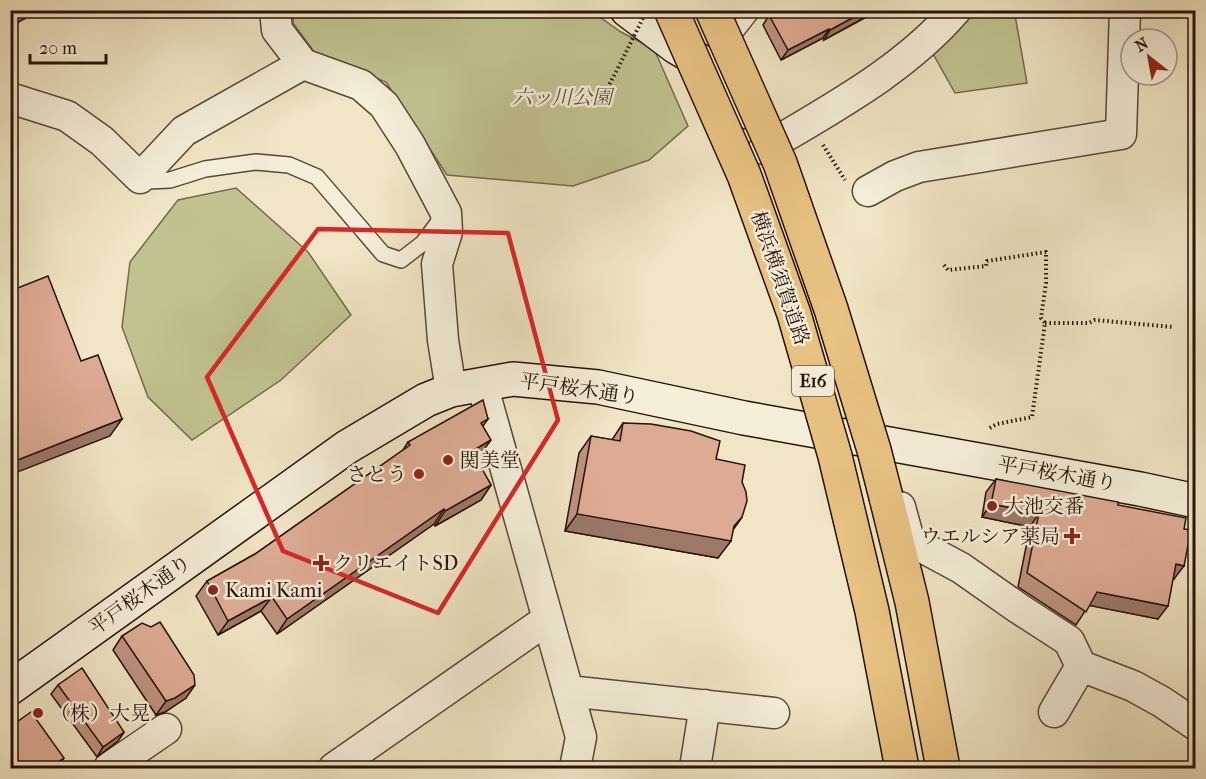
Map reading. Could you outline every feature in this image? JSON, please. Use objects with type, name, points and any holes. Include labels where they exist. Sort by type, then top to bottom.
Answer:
[{"type":"highway","name":"横浜横須賀道路","points":[[671,10],[744,175],[794,314],[835,456],[872,610],[902,768]]},
{"type":"highway","name":"横浜横須賀道路","points":[[712,10],[780,163],[831,309],[874,450],[912,602],[944,768]]},
{"type":"main road","points":[[627,10],[676,47],[724,75],[746,108],[764,149],[799,244],[852,405],[871,440]]},
{"type":"main road","name":"平戸桜木通り","points":[[10,688],[346,447],[426,400],[467,387],[513,379],[598,387],[744,418],[1196,501]]},
{"type":"street","points":[[764,149],[870,85],[904,60],[956,10]]},
{"type":"street","points":[[859,189],[919,167],[1121,134],[1125,10]]},
{"type":"street","points":[[271,17],[303,64],[361,85],[384,105],[410,145],[446,213],[447,232],[437,264],[443,340],[467,387],[548,619],[581,737],[577,759],[553,768]]},
{"type":"street","points":[[10,98],[67,116],[102,141],[140,178],[184,131],[303,64]]},
{"type":"street","points":[[871,440],[887,459],[909,540],[961,567],[1068,641],[1081,666],[1133,686],[1196,725]]},
{"type":"street","points":[[334,768],[548,619]]},
{"type":"street","points":[[1054,712],[1081,666]]},
{"type":"street","points":[[568,691],[774,713]]},
{"type":"street","points":[[695,768],[705,705]]},
{"type":"street","points":[[109,768],[166,729]]},
{"type":"lane","points":[[709,66],[753,10]]},
{"type":"lane","points":[[140,178],[147,181],[170,180],[205,169],[256,162],[289,165],[317,177],[383,255],[401,260],[423,243],[446,213]]},
{"type":"path","points":[[599,104],[647,10]]},
{"type":"path","points":[[809,122],[859,189]]},
{"type":"path","points":[[944,265],[948,270],[986,266],[987,261],[1046,252],[1047,283],[1041,318],[1045,323],[1032,417],[997,424],[988,429]]},
{"type":"path","points":[[1045,323],[1089,323],[1095,320],[1173,327]]},
{"type":"highlighted area","points":[[318,229],[508,233],[558,420],[438,613],[283,551],[207,377]]},
{"type":"green space","name":"六ッ川公園","points":[[294,10],[591,11],[621,32],[654,49],[688,126],[649,160],[573,186],[447,175],[386,82],[315,53],[293,23]]},
{"type":"green space","points":[[972,11],[1001,11],[1015,15],[1027,83],[955,93],[932,52]]},
{"type":"green space","points":[[236,188],[308,252],[351,315],[281,380],[192,440],[148,397],[122,327],[130,262],[178,200]]},
{"type":"building","points":[[10,10],[22,10],[10,17]]},
{"type":"building","points":[[778,10],[867,10],[788,50],[769,15]]},
{"type":"building","points":[[48,276],[81,361],[98,355],[122,419],[10,463],[10,291]]},
{"type":"building","points":[[483,400],[488,419],[481,423],[491,440],[472,451],[491,485],[445,511],[444,509],[287,619],[272,597],[228,621],[207,581],[255,554],[410,445],[408,442]]},
{"type":"building","points":[[623,423],[651,424],[691,431],[720,441],[716,459],[745,465],[742,482],[747,501],[742,517],[734,526],[731,541],[577,514],[591,436],[620,441]]},
{"type":"building","points":[[996,479],[1118,502],[1118,505],[1186,518],[1184,529],[1191,530],[1184,566],[1176,564],[1168,606],[1097,592],[1086,612],[1027,573],[1039,513],[991,504]]},
{"type":"building","points":[[160,622],[194,675],[195,685],[166,701],[122,636],[142,623],[151,627]]},
{"type":"building","points":[[82,668],[124,732],[103,747],[58,685]]},
{"type":"building","points":[[31,712],[64,758],[49,768],[10,768],[10,727]]},
{"type":"place","name":"関美堂","points":[[448,460]]},
{"type":"place","name":"さとう","points":[[419,474]]},
{"type":"place","name":"大池交番","points":[[992,506]]},
{"type":"place","name":"ウエルシア薬局","points":[[1072,536]]},
{"type":"place","name":"クリエイトSD","points":[[321,563]]},
{"type":"place","name":"Kami Kami","points":[[213,590]]},
{"type":"place","name":"（株）大晃","points":[[38,713]]}]
